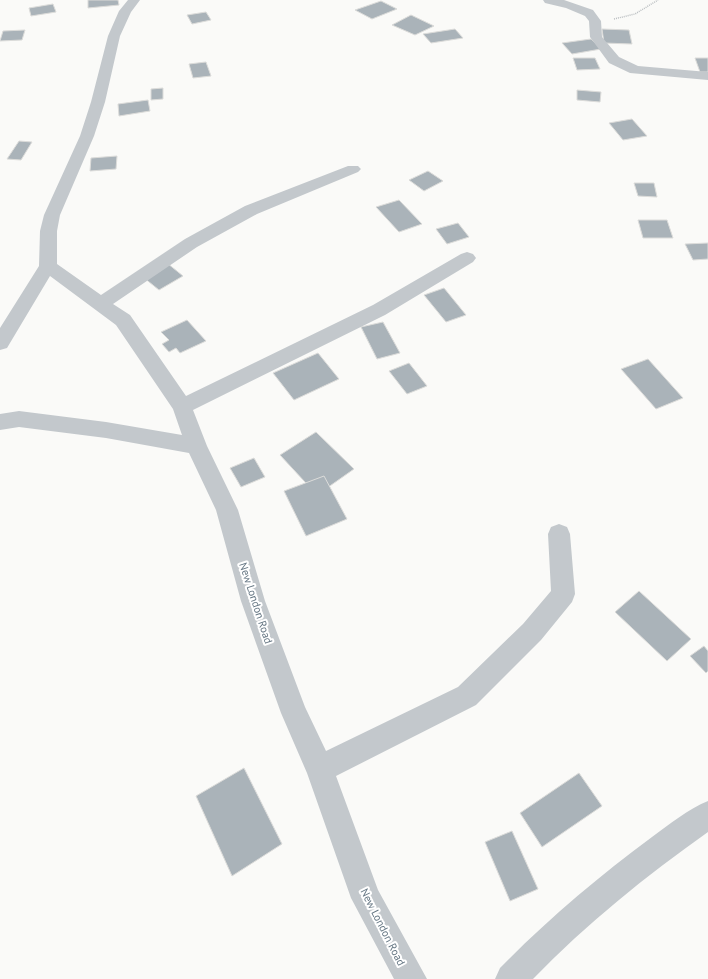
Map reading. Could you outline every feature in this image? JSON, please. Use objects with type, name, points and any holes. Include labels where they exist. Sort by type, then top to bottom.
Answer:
[{"type":"street","points":[[0,343],[48,266],[49,227],[65,184],[86,138],[98,101],[104,67],[113,37],[121,16],[134,0]]},
{"type":"street","points":[[549,0],[570,5],[589,13],[595,21],[596,37],[614,60],[635,70],[708,76]]},
{"type":"street","points":[[100,304],[191,242],[252,210],[353,169]]},
{"type":"street","points":[[182,407],[379,310],[466,258]]},
{"type":"street","name":"New London Road","points":[[48,266],[123,320],[182,407],[196,446],[227,510],[253,601],[294,713],[320,769],[366,898],[411,979]]},
{"type":"street","points":[[0,422],[19,419],[106,430],[196,446]]},
{"type":"street","points":[[320,769],[467,696],[532,632],[563,594],[559,534]]},
{"type":"street","points":[[511,979],[535,954],[595,900],[652,854],[708,815]]},
{"type":"path","points":[[595,21],[616,19],[636,14],[658,0]]},
{"type":"building","points":[[88,0],[118,0],[119,5],[88,8]]},
{"type":"building","points":[[381,1],[397,9],[372,19],[355,10]]},
{"type":"building","points":[[53,4],[56,12],[31,16],[29,8]]},
{"type":"building","points":[[206,12],[211,20],[192,24],[187,15]]},
{"type":"building","points":[[411,15],[434,26],[415,35],[392,25]]},
{"type":"building","points":[[455,29],[463,38],[431,43],[423,34]]},
{"type":"building","points":[[602,29],[629,30],[632,44],[604,43]]},
{"type":"building","points":[[25,30],[22,40],[0,41],[3,31]]},
{"type":"building","points":[[591,39],[601,49],[572,54],[562,43]]},
{"type":"building","points":[[573,58],[595,58],[600,69],[577,70]]},
{"type":"building","points":[[695,58],[708,58],[708,72],[700,72]]},
{"type":"building","points":[[206,62],[211,76],[193,78],[189,64]]},
{"type":"building","points":[[163,88],[163,99],[151,100],[151,89]]},
{"type":"building","points":[[577,90],[601,92],[600,102],[577,100]]},
{"type":"building","points":[[148,100],[150,111],[119,116],[118,104]]},
{"type":"building","points":[[632,119],[647,136],[623,140],[609,123]]},
{"type":"building","points":[[19,141],[32,142],[21,160],[7,159]]},
{"type":"building","points":[[117,156],[116,169],[90,171],[91,158]]},
{"type":"building","points":[[428,171],[443,181],[424,191],[409,180]]},
{"type":"building","points":[[634,183],[654,183],[657,197],[638,196]]},
{"type":"building","points":[[399,200],[422,224],[399,232],[376,207]]},
{"type":"building","points":[[638,220],[667,220],[673,238],[643,238]]},
{"type":"building","points":[[458,223],[469,237],[447,244],[436,229]]},
{"type":"building","points":[[708,243],[708,259],[693,260],[685,244]]},
{"type":"building","points":[[167,263],[183,276],[159,290],[143,277]]},
{"type":"building","points":[[444,288],[466,315],[446,322],[424,295]]},
{"type":"building","points":[[187,320],[206,341],[180,353],[176,348],[169,352],[162,344],[169,340],[161,332]]},
{"type":"building","points":[[383,322],[400,353],[377,359],[361,327]]},
{"type":"building","points":[[318,353],[339,379],[294,400],[273,373]]},
{"type":"building","points":[[648,359],[683,398],[656,409],[621,369]]},
{"type":"building","points":[[409,363],[427,386],[407,394],[389,371]]},
{"type":"building","points":[[316,432],[354,469],[317,495],[280,455]]},
{"type":"building","points":[[254,458],[265,477],[241,487],[230,468]]},
{"type":"building","points":[[324,476],[347,519],[306,536],[284,491]]},
{"type":"building","points":[[639,591],[691,639],[667,661],[615,612]]},
{"type":"building","points":[[704,646],[708,651],[708,671],[706,673],[690,656]]},
{"type":"building","points":[[244,768],[282,844],[232,876],[196,796]]},
{"type":"building","points":[[579,773],[602,806],[542,847],[520,813]]},
{"type":"building","points":[[512,831],[538,889],[510,901],[485,842]]}]
